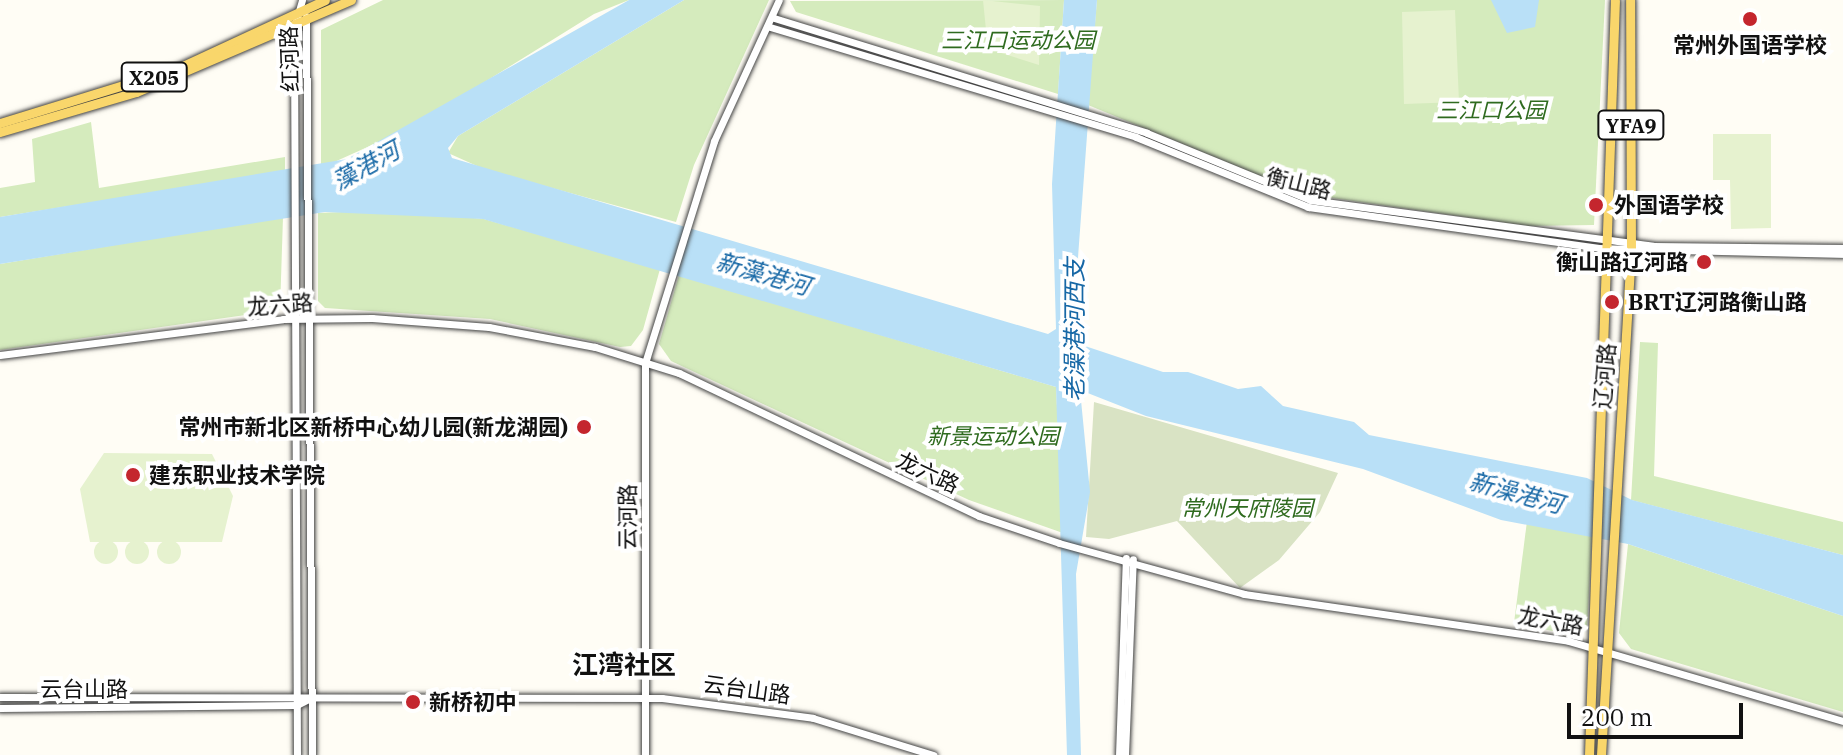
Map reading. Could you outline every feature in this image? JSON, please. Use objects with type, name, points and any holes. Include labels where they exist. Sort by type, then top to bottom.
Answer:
[{"type":"main road","name":"X205","points":[[0,123],[176,69],[325,0]]},
{"type":"main road","name":"X205","points":[[0,132],[136,92],[294,28],[351,0]]},
{"type":"main road","name":"辽河路","points":[[1589,755],[1615,0]]},
{"type":"main road","name":"辽河路","points":[[1601,755],[1630,246],[1630,0]]},
{"type":"street","points":[[302,0],[302,12]]},
{"type":"street","points":[[772,22],[779,0]]},
{"type":"street","name":"红河路","points":[[297,755],[294,28],[302,12],[310,21],[306,163],[312,755]]},
{"type":"street","name":"衡山路","points":[[772,22],[1088,119],[1310,200],[1608,243]]},
{"type":"street","name":"云河路","points":[[645,755],[645,363],[687,219],[714,141],[772,22]]},
{"type":"street","name":"衡山路","points":[[1088,119],[1280,200],[1630,246],[1843,251]]},
{"type":"street","name":"龙六路","points":[[0,355],[294,319],[489,327],[645,363],[979,516],[1059,543],[1130,559],[1244,594],[1375,607],[1594,647],[1843,721]]},
{"type":"street","points":[[1119,755],[1130,559]]},
{"type":"street","points":[[1125,755],[1130,559]]},
{"type":"street","name":"云台山路","points":[[0,697],[297,693],[311,698],[644,697],[769,709],[933,755]]},
{"type":"street","name":"云台山路","points":[[0,708],[297,705],[311,698]]},
{"type":"green space","points":[[383,0],[629,0],[594,14],[414,126],[321,168],[321,30]]},
{"type":"green space","points":[[684,0],[769,0],[694,165],[676,222],[486,170],[448,153],[458,136]]},
{"type":"green space","points":[[983,0],[1040,6],[1039,65],[1001,53],[986,30]]},
{"type":"green space","name":"三江口运动公园","points":[[1064,0],[1058,94],[796,12],[790,1]]},
{"type":"green space","name":"三江口公园","points":[[1097,0],[1605,0],[1594,225],[1528,226],[1304,194],[1088,105]]},
{"type":"green space","points":[[1455,10],[1459,102],[1404,104],[1402,12]]},
{"type":"green space","points":[[91,122],[99,188],[285,157],[285,172],[0,217],[0,188],[35,182],[32,139]]},
{"type":"green space","points":[[1713,134],[1771,134],[1771,228],[1731,229],[1730,180],[1713,180]]},
{"type":"green space","points":[[390,210],[484,219],[660,269],[643,330],[631,346],[620,347],[490,319],[325,308],[318,301],[318,213]]},
{"type":"green space","points":[[283,217],[280,310],[0,350],[0,264]]},
{"type":"green space","name":"新景运动公园","points":[[679,275],[1056,387],[1063,533],[969,500],[671,361],[659,344]]},
{"type":"green space","points":[[1640,342],[1658,343],[1654,476],[1843,522],[1843,555],[1631,500]]},
{"type":"green space","name":"常州天府陵园","points":[[1094,402],[1338,473],[1320,512],[1279,560],[1240,588],[1177,521],[1109,539],[1086,537]]},
{"type":"green space","points":[[104,453],[212,454],[233,496],[222,542],[90,542],[80,489]]},
{"type":"green space","points":[[1527,521],[1592,536],[1587,629],[1576,636],[1514,623]]},
{"type":"green space","points":[[106,540],[115,543],[118,552],[115,561],[106,564],[97,561],[94,552],[97,543]]},
{"type":"green space","points":[[137,540],[146,543],[149,552],[146,561],[137,564],[128,561],[125,552],[128,543]]},
{"type":"green space","points":[[169,540],[178,543],[181,552],[178,561],[169,564],[160,561],[157,552],[160,543]]},
{"type":"green space","points":[[1628,544],[1843,616],[1843,712],[1631,649],[1619,633]]},
{"type":"water","points":[[629,0],[684,0],[458,136],[448,148],[452,158],[1048,334],[1056,329],[1052,184],[1064,0],[1097,0],[1075,298],[1085,346],[1163,372],[1188,372],[1238,389],[1261,386],[1283,406],[1354,422],[1369,435],[1587,478],[1632,500],[1843,555],[1843,616],[1628,544],[1501,520],[1363,469],[1146,416],[1080,390],[1090,492],[1076,574],[1081,755],[1067,755],[1056,387],[483,219],[325,212],[0,264],[0,217],[347,159]]},
{"type":"water","points":[[1491,0],[1539,0],[1535,27],[1507,33]]},
{"type":"place","name":"常州外国语学校","points":[[1750,19]]},
{"type":"place","name":"外国语学校","points":[[1596,205]]},
{"type":"place","name":"衡山路辽河路","points":[[1704,262]]},
{"type":"place","name":"BRT辽河路衡山路","points":[[1612,302]]},
{"type":"place","name":"常州市新北区新桥中心幼儿园(新龙湖园)","points":[[584,427]]},
{"type":"place","name":"建东职业技术学院","points":[[133,475]]},
{"type":"place","name":"新桥初中","points":[[413,702]]},
{"type":"district","name":"江湾社区","points":[[624,665]]},
{"type":"water label","name":"藻港河","points":[[366,166]]},
{"type":"water label","name":"新藻港河","points":[[763,274]]},
{"type":"water label","name":"老澡港河西支","points":[[1075,330]]},
{"type":"water label","name":"新澡港河","points":[[1516,493]]}]
